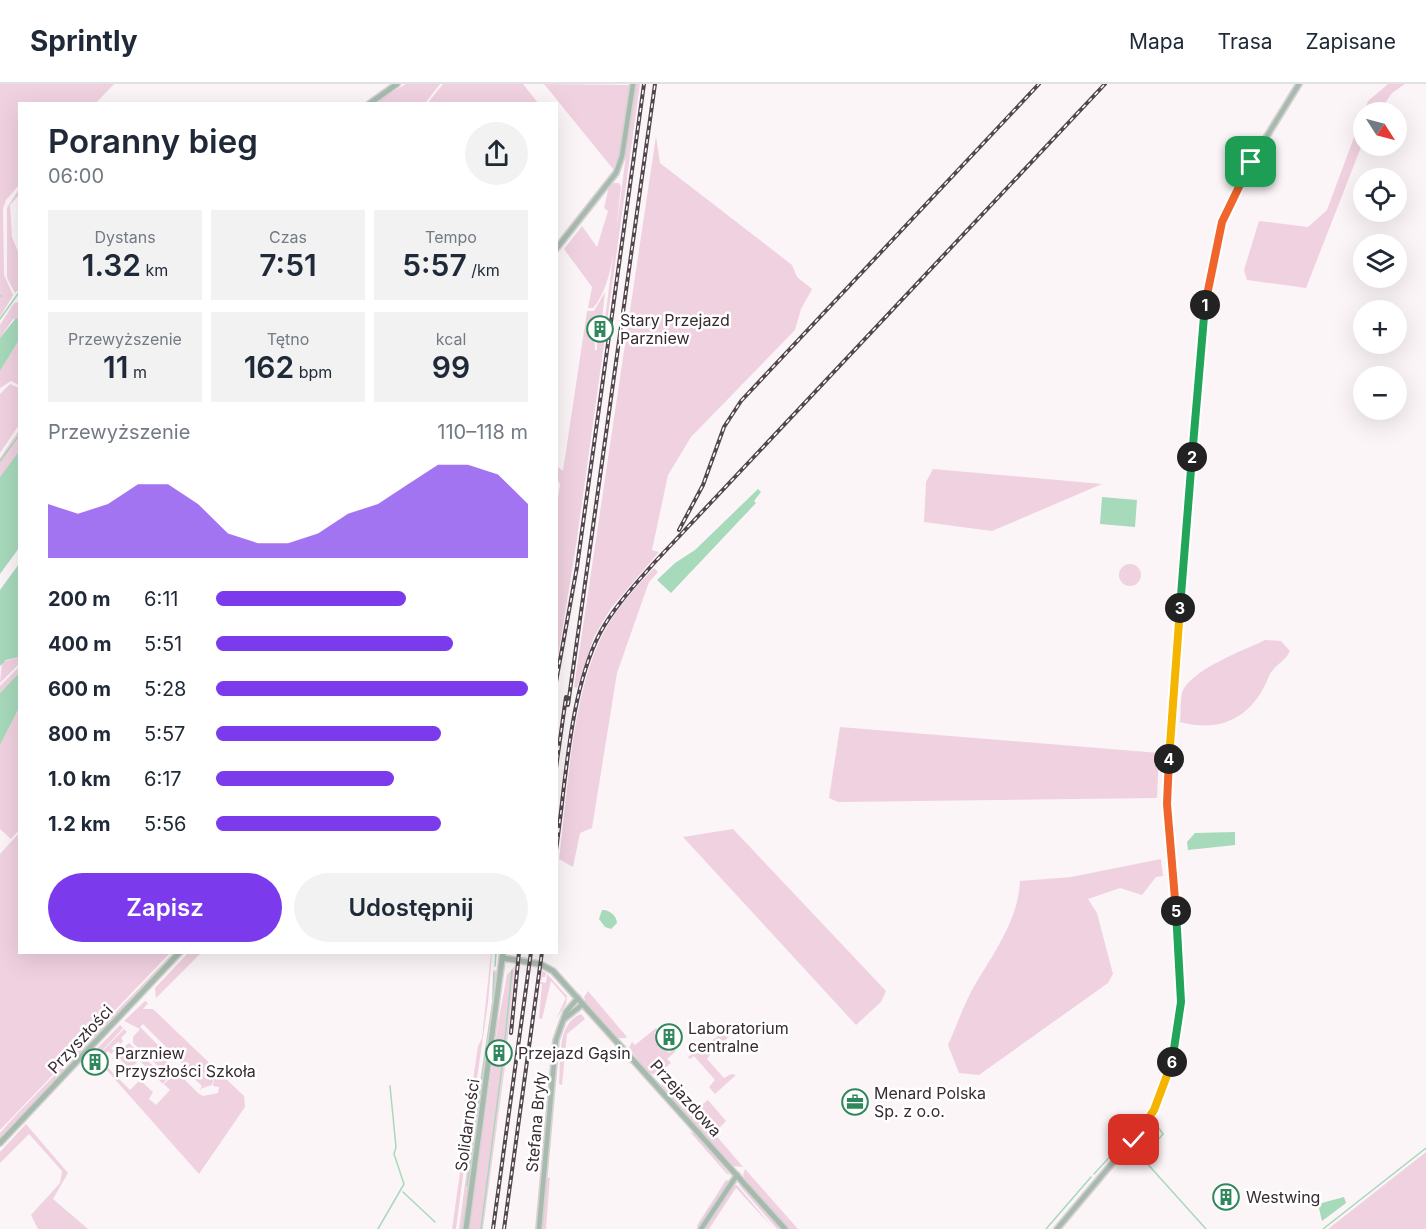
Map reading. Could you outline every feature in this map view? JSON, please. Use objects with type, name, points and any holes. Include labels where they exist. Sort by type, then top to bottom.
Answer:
[{"type":"street","points":[[372,102],[396,84]]},
{"type":"street","points":[[558,246],[615,173],[622,156],[633,84]]},
{"type":"street","points":[[1057,1229],[1146,1123],[1171,1066],[1178,1036],[1181,974],[1168,815],[1170,739],[1203,318],[1222,222],[1235,191],[1299,84]]},
{"type":"street","name":"Przyszłości","points":[[0,1143],[178,954]]},
{"type":"street","name":"Przejazdowa","points":[[503,955],[545,966],[578,998],[785,1229]]},
{"type":"street","name":"Solidarności","points":[[466,1229],[503,955]]},
{"type":"street","name":"Stefana Bryły","points":[[540,1229],[554,1048],[566,1012],[578,998]]},
{"type":"street","points":[[564,1019],[583,1004]]},
{"type":"street","points":[[701,1229],[737,1175]]},
{"type":"shaded area","points":[[0,84],[114,84],[97,102],[18,102],[18,186],[6,200],[3,208],[4,275],[13,295],[0,317]]},
{"type":"shaded area","points":[[406,84],[440,84],[426,102],[375,102]]},
{"type":"shaded area","points":[[443,84],[523,84],[537,102],[429,102]]},
{"type":"shaded area","points":[[544,84],[629,85],[620,152],[613,169]]},
{"type":"shaded area","points":[[635,84],[640,84],[577,539],[558,657],[558,498],[560,484],[558,467],[563,471],[587,311],[594,311],[605,292],[602,319],[594,332],[595,350],[597,350],[597,335],[601,334],[604,327]]},
{"type":"shaded area","points":[[1388,84],[1405,84],[1392,93],[1386,102],[1368,101]]},
{"type":"shaded area","points":[[656,136],[660,163],[792,265],[797,277],[812,289],[801,309],[795,330],[691,437],[668,475],[652,550],[659,552],[611,608],[594,637],[577,688],[574,687]]},
{"type":"shaded area","points":[[1353,140],[1353,156],[1358,156],[1306,288],[1247,280],[1244,270],[1259,221],[1308,227],[1327,210]]},
{"type":"shaded area","points":[[619,183],[621,187],[611,268],[601,297],[593,308],[588,308],[592,287],[564,249],[582,226],[597,247],[608,211],[604,208],[609,186]]},
{"type":"shaded area","points":[[18,191],[18,196],[10,205],[12,237],[18,252],[18,290],[15,293],[7,278],[7,208]]},
{"type":"shaded area","points":[[18,302],[18,320],[13,319],[0,338],[0,325],[14,303]]},
{"type":"shaded area","points":[[16,318],[18,319],[18,342],[0,371],[0,338]]},
{"type":"shaded area","points":[[18,342],[18,384],[11,381],[0,388],[0,371]]},
{"type":"shaded area","points":[[10,384],[18,388],[18,426],[0,453],[0,394]]},
{"type":"shaded area","points":[[18,431],[18,452],[0,477],[0,458]]},
{"type":"shaded area","points":[[18,452],[18,549],[0,574],[0,477]]},
{"type":"shaded area","points":[[933,469],[1102,484],[992,531],[924,522],[926,482]]},
{"type":"shaded area","points":[[758,489],[761,492],[754,501],[756,503],[671,593],[657,580],[675,563],[695,550]]},
{"type":"shaded area","points":[[1102,497],[1137,500],[1135,527],[1100,524]]},
{"type":"shaded area","points":[[1130,564],[1138,567],[1141,575],[1138,583],[1130,586],[1122,583],[1119,575],[1122,567]]},
{"type":"shaded area","points":[[18,565],[18,657],[6,660],[0,666],[0,590]]},
{"type":"shaded area","points":[[654,568],[658,572],[649,582],[617,673],[592,828],[580,833],[573,867],[559,859],[572,748],[582,692],[604,631],[624,602]]},
{"type":"shaded area","points":[[1265,640],[1281,641],[1290,651],[1271,673],[1263,690],[1246,711],[1223,723],[1196,725],[1180,722],[1182,693],[1195,676]]},
{"type":"shaded area","points":[[18,657],[18,665],[0,683],[2,662]]},
{"type":"shaded area","points":[[18,668],[18,674],[0,693],[0,686]]},
{"type":"shaded area","points":[[18,674],[18,710],[0,745],[0,693]]},
{"type":"shaded area","points":[[18,710],[18,831],[11,839],[0,829],[0,745]]},
{"type":"shaded area","points":[[840,727],[1159,753],[1157,798],[838,802],[829,798]]},
{"type":"shaded area","points":[[733,829],[886,991],[881,1002],[856,1025],[683,837]]},
{"type":"shaded area","points":[[1235,832],[1235,845],[1188,850],[1187,842],[1195,833]]},
{"type":"shaded area","points":[[18,834],[18,954],[169,954],[0,1130],[0,854]]},
{"type":"shaded area","points":[[1161,859],[1163,876],[1156,877],[1142,895],[1120,888],[1088,899],[1097,913],[1113,974],[1108,983],[979,1075],[959,1073],[948,1045],[972,990],[1009,924],[1020,881],[1071,877]]},
{"type":"shaded area","points":[[602,910],[610,912],[616,918],[617,923],[611,929],[605,927],[599,919]]},
{"type":"shaded area","points":[[172,954],[175,954],[0,1139],[0,1133]]},
{"type":"shaded area","points":[[187,954],[200,954],[156,998],[155,988]]},
{"type":"shaded area","points":[[492,954],[488,1003],[469,1133],[465,1133],[478,1046],[482,1038]]},
{"type":"shaded area","points":[[515,966],[505,1066],[483,1229],[469,1229],[498,1023],[507,975]]},
{"type":"shaded area","points":[[493,970],[497,971],[495,1004],[477,1131],[472,1134],[492,1002]]},
{"type":"shaded area","points":[[542,971],[546,973],[541,982],[546,983],[547,974],[567,996],[566,1004],[556,1019],[566,998],[551,981],[542,1019],[539,1018],[542,984],[540,984]]},
{"type":"shaded area","points":[[588,991],[626,1038],[617,1038],[586,1003],[584,997]]},
{"type":"shaded area","points":[[145,1001],[148,1003],[143,1009],[153,1009],[244,1096],[245,1107],[199,1174],[96,1058],[124,1029],[127,1032],[121,1038],[123,1041],[121,1044],[118,1042],[111,1048],[114,1051],[111,1054],[108,1051],[102,1058],[105,1061],[103,1063],[130,1090],[140,1080],[153,1092],[149,1099],[156,1105],[170,1090],[164,1084],[171,1077],[166,1072],[170,1065],[203,1096],[218,1093],[219,1087],[213,1086],[215,1074],[212,1085],[200,1089],[202,1086],[186,1071],[187,1068],[143,1024],[140,1027],[167,1054],[163,1058],[168,1063],[163,1067],[158,1066],[133,1043],[133,1037],[140,1029],[124,1021]]},
{"type":"shaded area","points":[[581,1014],[585,1019],[567,1034],[562,1085],[559,1084],[561,1044],[567,1026]]},
{"type":"shaded area","points":[[737,1022],[742,1028],[739,1034],[735,1031],[715,1049],[710,1042]]},
{"type":"shaded area","points":[[120,1025],[123,1028],[92,1062],[88,1058]]},
{"type":"shaded area","points":[[656,1028],[658,1030],[654,1033],[661,1041],[660,1043],[669,1053],[674,1049],[676,1051],[667,1059],[671,1063],[655,1075],[648,1073],[629,1048],[632,1042],[635,1045]]},
{"type":"shaded area","points":[[129,1043],[167,1079],[163,1084],[139,1060],[130,1069],[116,1055],[120,1056],[126,1050],[124,1047]]},
{"type":"shaded area","points":[[701,1048],[712,1052],[707,1059],[724,1078],[731,1074],[736,1075],[715,1094],[709,1087],[715,1080],[694,1056],[690,1059],[688,1057]]},
{"type":"shaded area","points":[[664,1077],[694,1111],[708,1100],[726,1121],[714,1133],[743,1167],[733,1166],[662,1088],[661,1081]]},
{"type":"shaded area","points":[[26,1124],[68,1173],[53,1199],[88,1229],[38,1229],[31,1215],[60,1183],[62,1171],[29,1134],[0,1163],[0,1152]]},
{"type":"shaded area","points":[[690,1132],[696,1134],[730,1175],[727,1174]]},
{"type":"shaded area","points":[[465,1137],[468,1138],[456,1229],[452,1229]]},
{"type":"shaded area","points":[[471,1138],[475,1141],[464,1229],[459,1229]]},
{"type":"shaded area","points":[[1426,1152],[1426,1229],[1328,1229]]},
{"type":"shaded area","points":[[745,1169],[798,1229],[788,1229],[746,1181],[743,1175]]},
{"type":"shaded area","points":[[550,1177],[546,1229],[542,1229],[546,1179]]},
{"type":"shaded area","points":[[726,1180],[729,1181],[710,1213],[696,1227]]},
{"type":"shaded area","points":[[732,1185],[737,1185],[774,1229],[736,1188],[709,1229],[703,1229]]},
{"type":"shaded area","points":[[739,1185],[742,1185],[781,1229],[777,1229]]},
{"type":"shaded area","points":[[1344,1197],[1346,1203],[1322,1221],[1318,1204]]},
{"type":"waterway","points":[[0,319],[18,294]]},
{"type":"waterway","points":[[0,461],[18,437]]},
{"type":"waterway","points":[[495,966],[496,954]]},
{"type":"waterway","points":[[504,1049],[512,970]]},
{"type":"waterway","points":[[474,1132],[493,1001],[494,973]]},
{"type":"waterway","points":[[481,1229],[503,1058]]},
{"type":"waterway","points":[[378,1229],[404,1184],[394,1154],[396,1147],[390,1086]]},
{"type":"waterway","points":[[1156,1124],[1163,1134],[1145,1155],[1144,1160],[1206,1229]]},
{"type":"waterway","points":[[1094,1174],[1127,1138]]},
{"type":"waterway","points":[[467,1186],[473,1140]]},
{"type":"waterway","points":[[1323,1229],[1426,1148]]},
{"type":"waterway","points":[[1046,1229],[1091,1177]]},
{"type":"waterway","points":[[403,1192],[435,1222]]},
{"type":"railway","points":[[558,671],[577,567],[644,84]]},
{"type":"railway","points":[[568,705],[655,84]]},
{"type":"railway","points":[[679,530],[703,485],[724,427],[741,401],[1039,84]]},
{"type":"railway","points":[[558,834],[570,739],[581,683],[600,633],[612,614],[653,564],[1105,84]]},
{"type":"railway","points":[[558,754],[566,697]]},
{"type":"railway","points":[[511,1033],[519,954]]},
{"type":"railway","points":[[493,1229],[531,954]]},
{"type":"railway","points":[[504,1229],[542,954]]},
{"type":"place","name":"Stary Przejazd Parzniew","points":[[600,329]]},
{"type":"place","name":"Laboratorium centralne","points":[[669,1037]]},
{"type":"place","name":"Przejazd Gąsin","points":[[499,1053]]},
{"type":"place","name":"Parzniew Przyszłości Szkoła","points":[[95,1062]]},
{"type":"place","name":"Menard Polska Sp. z o.o.","points":[[855,1102]]},
{"type":"place","name":"Westwing","points":[[1226,1197]]},
{"type":"route","points":[[1134,1140],[1154,1110],[1171,1066],[1178,1036],[1181,974],[1167,787],[1203,318],[1222,222],[1251,162]]}]
